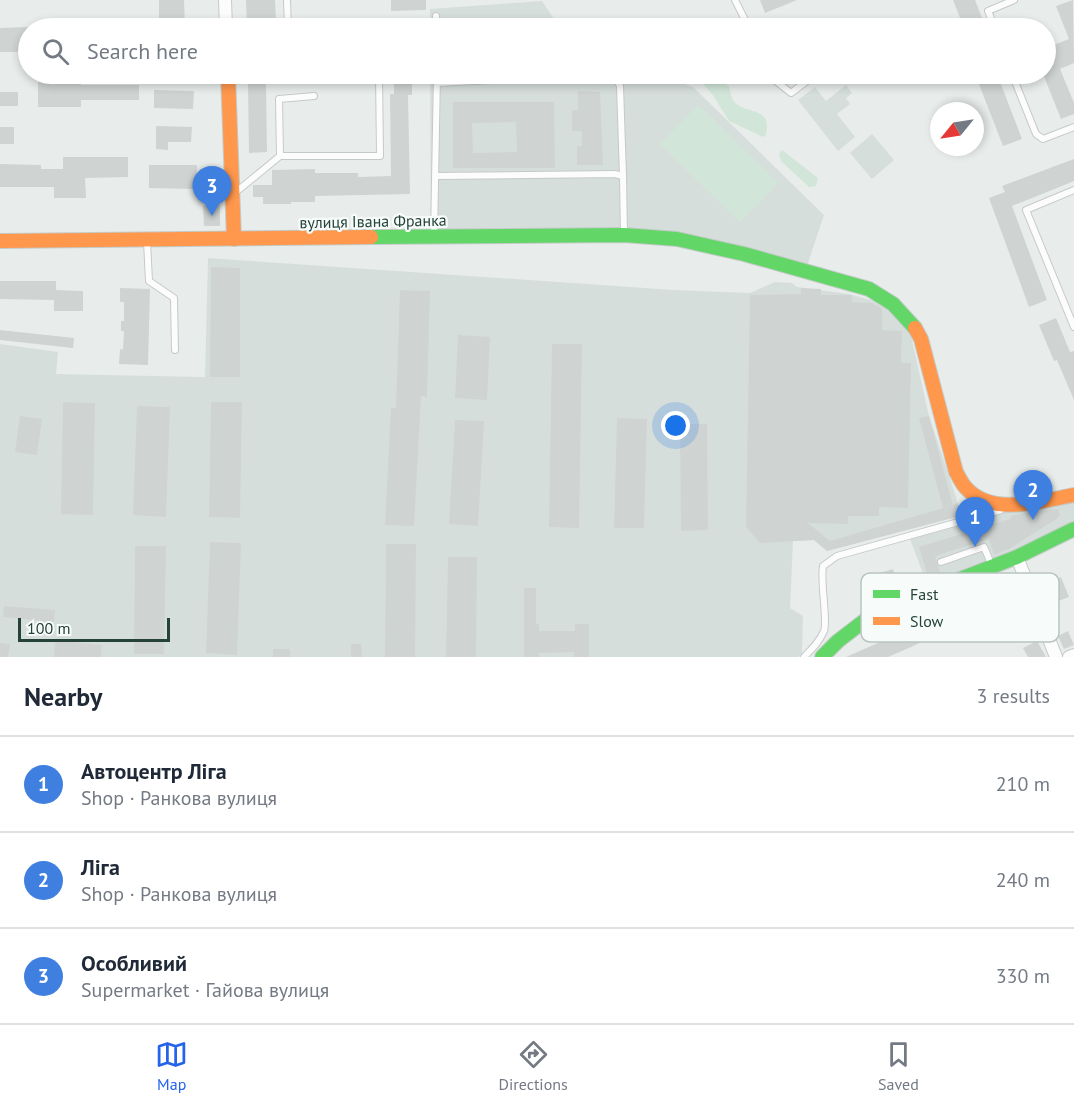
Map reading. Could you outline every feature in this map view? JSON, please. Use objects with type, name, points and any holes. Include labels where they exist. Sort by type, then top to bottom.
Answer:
[{"type":"main road","points":[[228,84],[234,238]]},
{"type":"main road","name":"вулиця Івана Франка","points":[[0,241],[624,235],[677,239],[744,254],[869,289],[887,298],[901,309],[921,339],[959,479],[970,494],[979,499],[1001,505],[1016,506]]},
{"type":"main road","points":[[1016,506],[1074,495]]},
{"type":"main road","points":[[976,573],[1017,557],[1074,529]]},
{"type":"main road","points":[[822,657],[861,623]]},
{"type":"street","points":[[225,0],[226,18]]},
{"type":"street","points":[[1017,557],[1023,573]]},
{"type":"street","points":[[1050,642],[1056,657]]},
{"type":"street","points":[[1070,657],[1074,655]]},
{"type":"lane","points":[[286,0],[287,18]]},
{"type":"lane","points":[[735,0],[744,18]]},
{"type":"lane","points":[[991,18],[988,11],[1014,0]]},
{"type":"lane","points":[[233,194],[280,156],[380,156],[379,84]]},
{"type":"lane","points":[[434,237],[437,84]]},
{"type":"lane","points":[[619,84],[624,235]]},
{"type":"lane","points":[[780,84],[791,93],[803,84]]},
{"type":"lane","points":[[1016,84],[1036,134],[1042,139],[1074,127]]},
{"type":"lane","points":[[280,156],[279,99],[314,96]]},
{"type":"lane","points":[[436,176],[615,174],[623,176]]},
{"type":"lane","points":[[1074,190],[1026,210],[1074,327]]},
{"type":"lane","points":[[147,239],[149,281],[174,298],[175,350]]},
{"type":"lane","points":[[804,657],[814,647],[825,629],[821,577],[823,566],[837,556],[1016,506]]},
{"type":"lane","points":[[941,562],[984,547],[992,567]]},
{"type":"shaded area","points":[[542,1],[553,18],[430,18],[430,9]]},
{"type":"shaded area","points":[[430,84],[684,84],[693,87],[824,215],[807,266],[677,235],[431,232]]},
{"type":"shaded area","points":[[846,85],[852,93],[846,98],[850,104],[837,114],[855,137],[838,151],[798,100],[815,87],[826,101]]},
{"type":"shaded area","points":[[872,134],[894,160],[872,179],[850,153]]},
{"type":"shaded area","points":[[208,258],[674,290],[750,293],[775,282],[792,283],[797,287],[849,294],[871,300],[886,308],[910,331],[929,416],[956,497],[960,516],[827,551],[814,540],[793,541],[790,608],[803,616],[802,654],[798,657],[0,657],[0,344],[58,352],[56,374],[205,377]]},
{"type":"shaded area","points":[[1074,495],[1074,529],[969,573],[923,573],[909,536],[1016,506]]},
{"type":"green space","points":[[703,84],[729,86],[733,100],[738,105],[756,112],[765,119],[766,135],[763,137],[729,121]]},
{"type":"green space","points":[[698,105],[778,183],[740,222],[660,144]]},
{"type":"green space","points":[[782,150],[818,178],[816,186],[809,187],[781,161],[779,154]]},
{"type":"building","points":[[159,0],[184,0],[185,18],[159,18]]},
{"type":"building","points":[[246,0],[275,0],[276,18],[247,18]]},
{"type":"building","points":[[391,0],[426,0],[426,10],[391,11]]},
{"type":"building","points":[[760,0],[797,0],[765,13]]},
{"type":"building","points":[[953,0],[975,0],[982,18],[960,18]]},
{"type":"building","points":[[1073,0],[1074,63],[1060,69],[1074,103],[1074,114],[1061,119],[1047,84],[1056,84],[1056,44],[1069,39],[1056,6]]},
{"type":"building","points":[[18,27],[18,52],[0,52],[0,28]]},
{"type":"building","points":[[38,84],[139,85],[139,100],[81,100],[81,107],[38,107]]},
{"type":"building","points":[[248,84],[266,84],[267,152],[249,153]]},
{"type":"building","points":[[394,84],[412,84],[412,95],[408,95],[410,194],[315,196],[315,202],[291,202],[291,204],[263,204],[263,197],[253,197],[253,185],[272,185],[272,170],[315,169],[315,173],[358,173],[358,177],[391,176],[390,94],[394,94]]},
{"type":"building","points":[[979,84],[1001,84],[1022,139],[1003,146]]},
{"type":"building","points":[[154,90],[194,91],[193,109],[154,108]]},
{"type":"building","points":[[578,91],[600,92],[603,165],[577,165],[577,146],[582,146],[582,131],[572,131],[572,110],[578,110]]},
{"type":"building","points":[[0,92],[18,92],[18,106],[0,106]]},
{"type":"building","points":[[453,102],[554,102],[555,168],[453,168]],"holes":[[[516,122],[517,152],[473,153],[472,123]]]},
{"type":"building","points":[[156,126],[192,127],[191,142],[168,142],[168,150],[156,149]]},
{"type":"building","points":[[0,127],[14,127],[14,144],[0,144]]},
{"type":"building","points":[[63,157],[128,157],[128,177],[85,178],[86,198],[54,198],[54,187],[0,187],[0,164],[41,165],[41,169],[63,169]]},
{"type":"building","points":[[1074,159],[1074,181],[1012,206],[1047,300],[1029,307],[989,198],[1005,192],[1002,186]]},
{"type":"building","points":[[149,165],[197,165],[196,189],[149,188]]},
{"type":"building","points":[[220,205],[220,226],[204,226],[203,206]]},
{"type":"building","points":[[211,267],[240,268],[240,377],[210,377]]},
{"type":"building","points":[[0,281],[56,281],[56,290],[83,291],[83,311],[54,311],[54,300],[0,299]]},
{"type":"building","points":[[120,288],[150,289],[148,365],[119,364],[120,349],[123,350],[124,331],[121,331],[121,321],[124,321],[124,302],[120,302]]},
{"type":"building","points":[[801,288],[821,289],[821,295],[852,295],[852,302],[872,303],[880,307],[882,309],[882,330],[902,331],[901,363],[911,363],[908,508],[879,507],[879,516],[848,516],[848,524],[808,523],[830,541],[943,508],[919,418],[929,416],[953,505],[958,503],[960,516],[827,551],[814,540],[760,543],[746,527],[750,295],[801,294]]},
{"type":"building","points":[[400,290],[430,291],[427,397],[421,396],[414,526],[385,525],[391,408],[396,408]]},
{"type":"building","points":[[1056,318],[1070,352],[1074,351],[1074,400],[1039,325]]},
{"type":"building","points":[[0,330],[74,338],[73,348],[0,340]]},
{"type":"building","points":[[458,335],[490,337],[487,400],[455,398]]},
{"type":"building","points":[[552,344],[582,344],[579,528],[549,527]]},
{"type":"building","points":[[63,402],[95,403],[93,515],[61,514]]},
{"type":"building","points":[[211,402],[242,402],[240,518],[209,517]]},
{"type":"building","points":[[137,406],[170,407],[166,517],[133,515]]},
{"type":"building","points":[[20,416],[42,419],[37,455],[15,452]]},
{"type":"building","points":[[617,418],[647,419],[644,528],[614,528]]},
{"type":"building","points":[[455,420],[484,421],[478,526],[449,524]]},
{"type":"building","points":[[680,424],[707,424],[708,530],[681,531]]},
{"type":"building","points":[[1058,509],[1060,515],[1009,549],[994,555],[989,539],[935,556],[940,573],[927,573],[919,547],[1010,519],[1012,515]]},
{"type":"building","points":[[210,542],[241,543],[237,655],[206,653]]},
{"type":"building","points":[[386,544],[416,544],[415,657],[385,657]]},
{"type":"building","points":[[135,546],[166,546],[164,654],[134,654]]},
{"type":"building","points":[[448,557],[477,557],[476,657],[446,657]]},
{"type":"building","points":[[893,569],[894,573],[879,573]]},
{"type":"building","points":[[1061,577],[1069,597],[1059,601],[1059,578]]},
{"type":"building","points":[[524,588],[536,588],[536,624],[539,624],[539,631],[575,631],[575,624],[589,624],[589,657],[574,657],[574,652],[539,653],[539,657],[524,657]]},
{"type":"building","points":[[4,606],[55,610],[54,622],[3,617]]},
{"type":"building","points":[[1068,631],[1074,645],[1064,649],[1059,636]]},
{"type":"building","points":[[55,640],[102,645],[101,657],[54,657]]},
{"type":"building","points":[[880,642],[922,642],[888,657],[846,657]]},
{"type":"building","points":[[1038,642],[1046,657],[1028,657],[1023,648]]},
{"type":"building","points":[[0,643],[10,644],[8,657],[0,657]]},
{"type":"building","points":[[351,644],[361,644],[362,657],[351,657]]},
{"type":"building","points":[[273,649],[290,649],[290,657],[273,657]]},
{"type":"traffic: fast","points":[[371,237],[624,235],[677,239],[744,254],[869,289],[893,304],[915,328]]},
{"type":"traffic: fast","points":[[976,573],[1017,557],[1074,529]]},
{"type":"traffic: fast","points":[[822,657],[861,623]]},
{"type":"traffic: slow","points":[[228,84],[234,239]]},
{"type":"traffic: slow","points":[[0,241],[371,237]]},
{"type":"traffic: slow","points":[[915,328],[921,339],[956,472],[966,488],[977,497],[1003,505],[1032,503],[1074,495]]},
{"type":"place","name":"Особливий","points":[[212,216]]},
{"type":"place","name":"Ліга","points":[[1033,520]]},
{"type":"place","name":"Автоцентр Ліга","points":[[975,547]]}]
